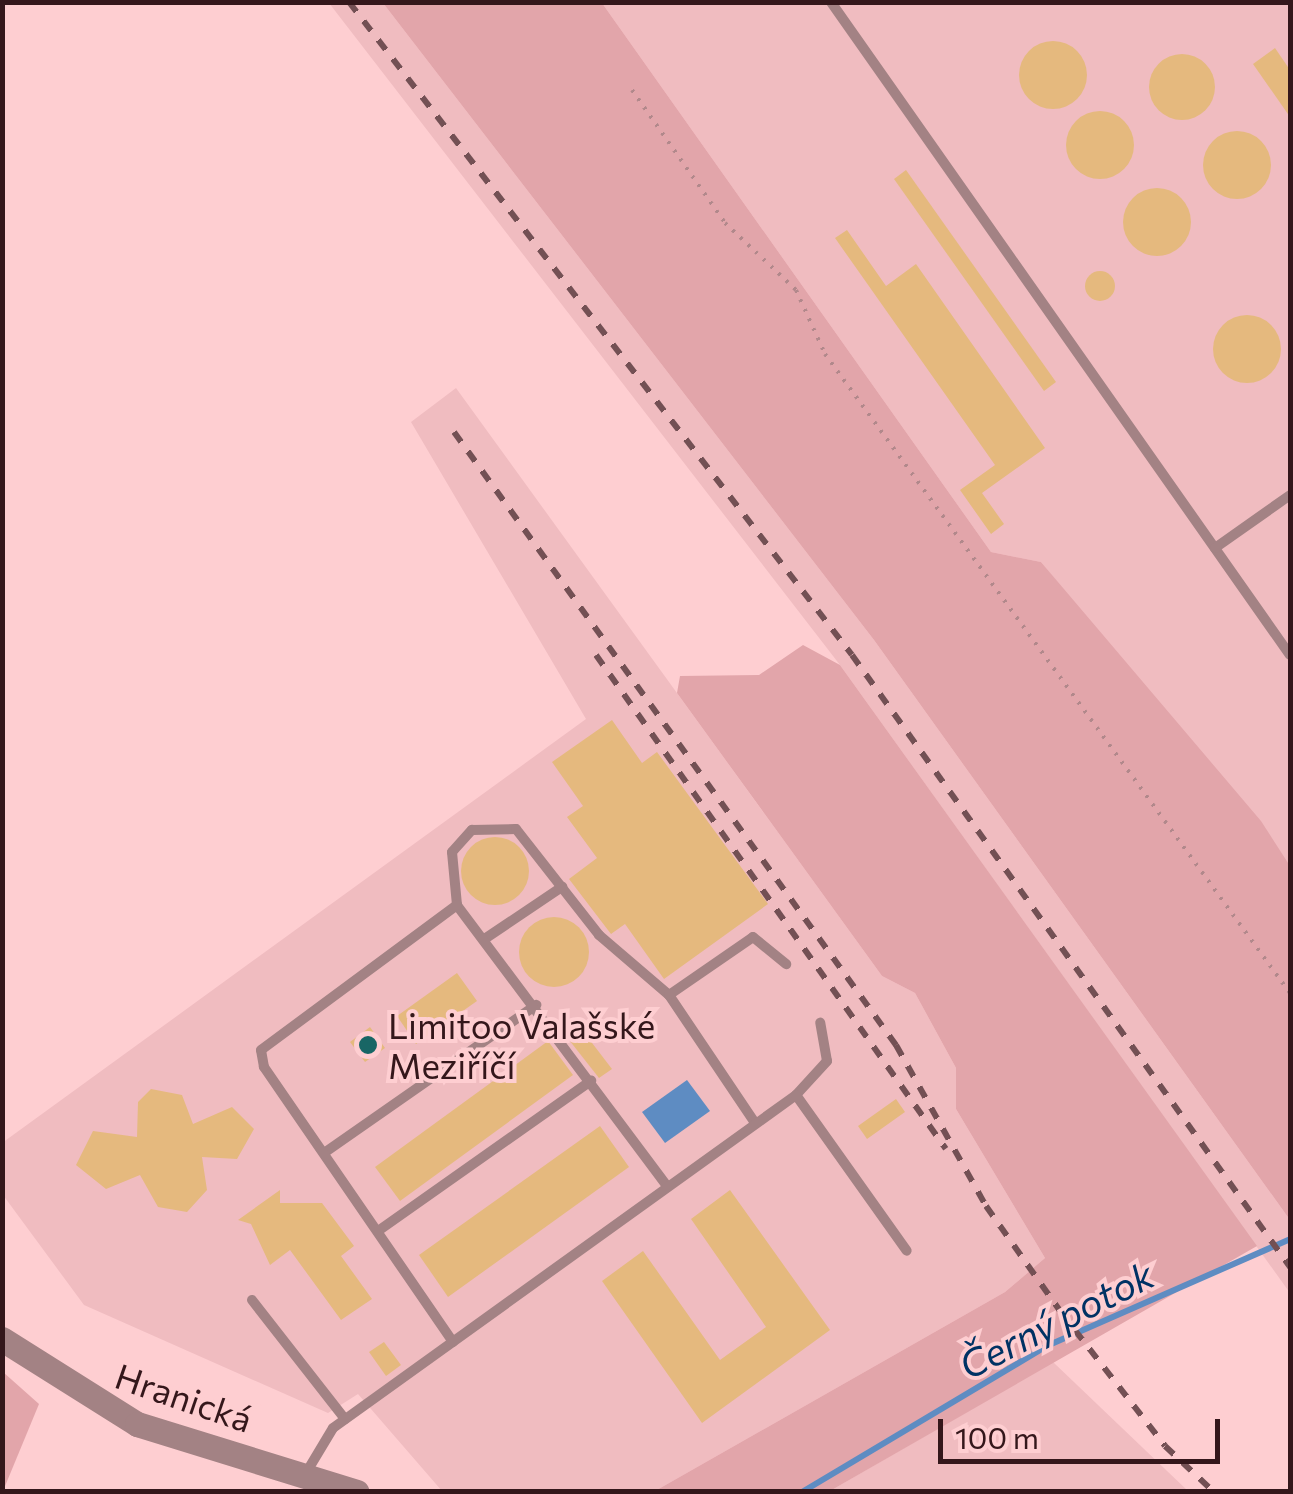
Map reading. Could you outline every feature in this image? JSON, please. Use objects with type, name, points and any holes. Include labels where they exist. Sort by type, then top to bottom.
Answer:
[{"type":"street","name":"Hranická","points":[[2,1339],[137,1424],[306,1473],[357,1492]]},
{"type":"lane","points":[[831,2],[1290,655]]},
{"type":"lane","points":[[1215,548],[1290,495]]},
{"type":"lane","points":[[666,1186],[458,904],[452,852],[487,825],[528,839],[599,935],[669,995],[755,1123]]},
{"type":"lane","points":[[486,938],[562,887]]},
{"type":"lane","points":[[453,1342],[264,1067],[263,1043],[458,904]]},
{"type":"lane","points":[[669,995],[753,938],[786,964]]},
{"type":"lane","points":[[324,1154],[536,1005]]},
{"type":"lane","points":[[306,1473],[345,1419],[796,1095],[827,1061],[820,1023]]},
{"type":"lane","points":[[378,1231],[591,1081]]},
{"type":"lane","points":[[796,1095],[908,1251]]},
{"type":"lane","points":[[252,1300],[345,1419]]},
{"type":"path","points":[[632,90],[725,223],[796,290],[826,354],[1290,993]]},
{"type":"shaded area","points":[[329,3],[383,3],[874,640],[1290,1220],[1290,1293],[840,665]]},
{"type":"shaded area","points":[[383,3],[602,3],[991,552],[1041,562],[1261,821],[1290,866],[1290,1220],[874,640]]},
{"type":"shaded area","points":[[602,3],[1290,3],[1290,866],[1041,562],[991,552]]},
{"type":"shaded area","points":[[456,388],[882,976],[915,993],[956,1068],[956,1109],[1045,1258],[1005,1292],[655,1491],[442,1491],[358,1394],[328,1413],[84,1305],[3,1195],[2,1143],[586,719],[411,422]]},
{"type":"shaded area","points":[[803,645],[840,665],[1257,1246],[830,1491],[655,1491],[1005,1292],[1045,1258],[956,1109],[956,1068],[915,993],[882,976],[677,693],[680,676],[759,675]]},
{"type":"shaded area","points":[[1053,1362],[1188,1491],[830,1491]]},
{"type":"shaded area","points":[[3,1372],[39,1404],[3,1491]]},
{"type":"water","points":[[687,1080],[710,1111],[665,1143],[642,1112]]},
{"type":"building","points":[[1053,41],[1077,51],[1087,75],[1077,99],[1053,109],[1029,99],[1019,75],[1029,51]]},
{"type":"building","points":[[1275,48],[1290,70],[1290,117],[1253,64]]},
{"type":"building","points":[[1182,54],[1206,63],[1215,87],[1206,111],[1182,120],[1158,111],[1149,87],[1158,63]]},
{"type":"building","points":[[1100,111],[1124,121],[1134,145],[1124,169],[1100,179],[1076,169],[1066,145],[1076,121]]},
{"type":"building","points":[[1237,131],[1261,141],[1271,165],[1261,189],[1237,199],[1213,189],[1203,165],[1213,141]]},
{"type":"building","points":[[906,170],[1056,382],[1044,391],[894,179]]},
{"type":"building","points":[[1157,188],[1181,198],[1191,222],[1181,246],[1157,256],[1133,246],[1123,222],[1133,198]]},
{"type":"building","points":[[847,230],[886,286],[916,264],[1045,448],[982,493],[1004,524],[991,534],[960,490],[995,465],[835,238]]},
{"type":"building","points":[[1100,271],[1111,275],[1115,286],[1111,297],[1100,301],[1089,297],[1085,286],[1089,275]]},
{"type":"building","points":[[1247,315],[1271,325],[1281,349],[1271,373],[1247,383],[1223,373],[1213,349],[1223,325]]},
{"type":"building","points":[[612,720],[642,763],[657,752],[768,904],[664,979],[625,924],[611,934],[569,879],[597,858],[567,817],[583,806],[552,762]]},
{"type":"building","points":[[495,837],[508,839],[519,847],[527,858],[527,884],[519,895],[508,903],[495,905],[482,903],[471,895],[463,884],[461,871],[463,858],[471,847],[482,839]]},
{"type":"building","points":[[554,917],[579,927],[589,952],[579,977],[554,987],[529,977],[519,952],[529,927]]},
{"type":"building","points":[[457,973],[477,1001],[416,1044],[397,1016]]},
{"type":"building","points":[[576,1022],[612,1069],[599,1078],[562,1031]]},
{"type":"building","points":[[370,1027],[385,1048],[365,1062],[350,1042]]},
{"type":"building","points":[[548,1041],[573,1075],[400,1201],[375,1167]]},
{"type":"building","points":[[151,1089],[182,1095],[193,1124],[232,1107],[254,1129],[237,1159],[202,1157],[207,1190],[187,1212],[158,1207],[140,1175],[106,1189],[76,1165],[93,1131],[137,1137],[138,1102]]},
{"type":"building","points":[[896,1099],[905,1112],[867,1139],[858,1126]]},
{"type":"building","points":[[600,1126],[629,1167],[448,1297],[419,1255]]},
{"type":"building","points":[[280,1190],[280,1203],[322,1203],[354,1246],[341,1256],[372,1299],[341,1320],[290,1250],[270,1265],[251,1224],[238,1220]]},
{"type":"building","points":[[730,1190],[830,1330],[702,1423],[602,1281],[643,1251],[720,1360],[766,1327],[691,1219]]},
{"type":"building","points":[[384,1342],[401,1365],[386,1376],[369,1352]]},
{"type":"waterway","name":"Černý potok","points":[[802,1492],[1049,1345],[1290,1239]]},
{"type":"railway","points":[[349,2],[852,655],[1290,1267]]},
{"type":"railway","points":[[454,432],[896,1045],[986,1206],[1060,1311],[1165,1446],[1214,1492]]},
{"type":"railway","points":[[596,655],[946,1149]]},
{"type":"place","name":"Limitoo Valašské Meziříčí","points":[[368,1045]]}]
